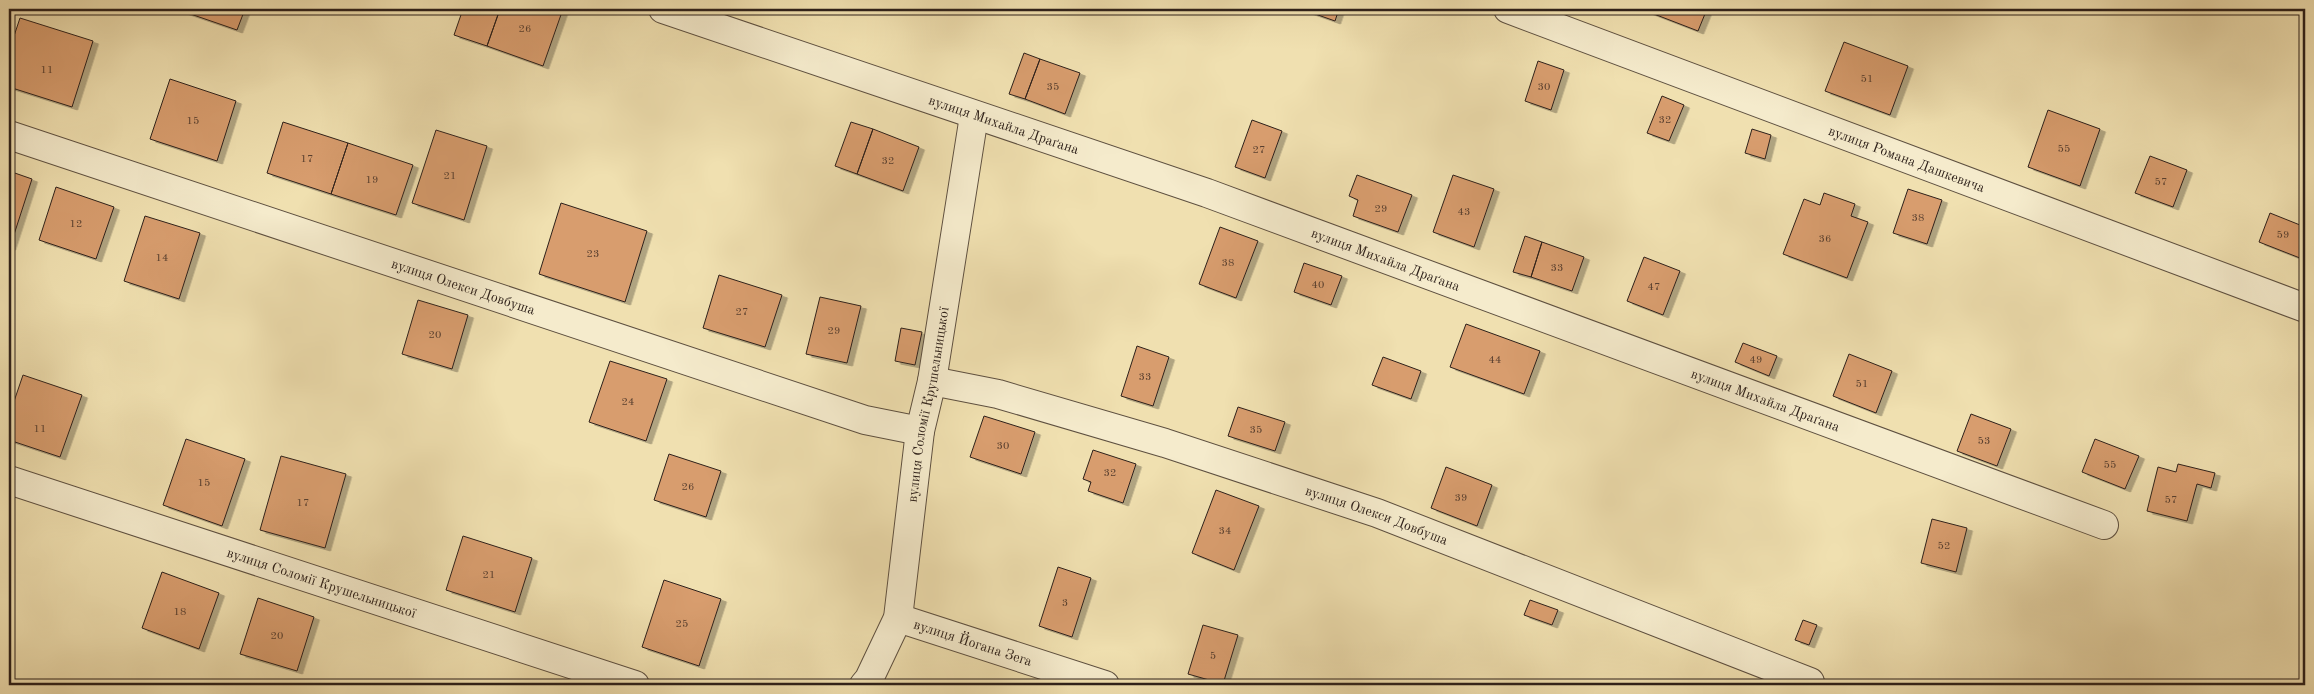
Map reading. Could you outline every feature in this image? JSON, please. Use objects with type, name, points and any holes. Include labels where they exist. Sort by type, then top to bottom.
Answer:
[{"type":"street","name":"вулиця Михайла Драґана","points":[[663,9],[974,116],[1207,193],[2104,525]]},
{"type":"street","name":"вулиця Романа Дашкевича","points":[[1508,9],[2305,308]]},
{"type":"street","name":"вулиця Соломії Крушельницької","points":[[864,685],[869,679],[898,618],[920,431],[932,381],[974,116]]},
{"type":"street","name":"вулиця Олекси Довбуша","points":[[9,135],[865,420],[920,431]]},
{"type":"street","name":"вулиця Олекси Довбуша","points":[[932,381],[998,394],[1165,443],[1377,513],[1810,682]]},
{"type":"street","name":"вулиця Соломії Крушельницької","points":[[9,480],[634,685]]},
{"type":"street","name":"вулиця Йогана Зега","points":[[898,618],[1105,685]]},
{"type":"building","points":[[176,9],[245,9],[237,30]]},
{"type":"building","points":[[463,9],[500,9],[487,46],[454,35]]},
{"type":"building","points":[[500,9],[563,9],[543,66],[487,46]]},
{"type":"building","points":[[1301,9],[1339,9],[1335,21]]},
{"type":"building","points":[[1641,9],[1707,9],[1698,31]]},
{"type":"building","points":[[20,18],[93,41],[72,107],[9,87],[9,51]]},
{"type":"building","points":[[1844,42],[1908,66],[1890,115],[1825,91]]},
{"type":"building","points":[[1024,53],[1040,59],[1025,99],[1009,94]]},
{"type":"building","points":[[1040,59],[1080,73],[1065,114],[1025,99]]},
{"type":"building","points":[[1538,61],[1564,70],[1551,110],[1525,101]]},
{"type":"building","points":[[170,79],[236,101],[217,161],[150,139]]},
{"type":"building","points":[[1662,96],[1684,105],[1669,141],[1647,133]]},
{"type":"building","points":[[2048,110],[2100,129],[2080,186],[2028,167]]},
{"type":"building","points":[[1252,120],[1282,131],[1265,178],[1235,167]]},
{"type":"building","points":[[283,122],[348,143],[331,194],[267,173]]},
{"type":"building","points":[[851,122],[873,129],[857,174],[835,166]]},
{"type":"building","points":[[873,129],[919,147],[903,191],[857,174]]},
{"type":"building","points":[[1752,129],[1771,135],[1765,159],[1745,153]]},
{"type":"building","points":[[436,130],[487,146],[464,220],[412,203]]},
{"type":"building","points":[[348,143],[413,165],[396,215],[331,194]]},
{"type":"building","points":[[2150,156],[2187,170],[2173,207],[2135,193]]},
{"type":"building","points":[[9,171],[32,179],[10,247],[9,247]]},
{"type":"building","points":[[1357,175],[1412,195],[1398,232],[1353,216],[1358,200],[1349,196]]},
{"type":"building","points":[[1453,175],[1494,189],[1474,247],[1433,232]]},
{"type":"building","points":[[56,187],[114,207],[96,259],[39,240]]},
{"type":"building","points":[[1908,189],[1942,200],[1927,244],[1893,233]]},
{"type":"building","points":[[1824,193],[1855,204],[1851,216],[1868,222],[1847,278],[1783,254],[1804,199],[1820,205]]},
{"type":"building","points":[[561,203],[647,231],[625,302],[539,274]]},
{"type":"building","points":[[2270,213],[2305,227],[2305,260],[2259,242]]},
{"type":"building","points":[[145,216],[200,233],[179,299],[124,281]]},
{"type":"building","points":[[1220,227],[1258,241],[1236,298],[1199,284]]},
{"type":"building","points":[[1525,236],[1542,242],[1531,277],[1513,272]]},
{"type":"building","points":[[1542,242],[1584,257],[1572,291],[1531,277]]},
{"type":"building","points":[[1644,257],[1680,271],[1663,315],[1627,301]]},
{"type":"building","points":[[1304,263],[1342,276],[1331,305],[1294,292]]},
{"type":"building","points":[[719,275],[782,295],[765,347],[703,328]]},
{"type":"building","points":[[820,297],[861,306],[847,363],[806,354]]},
{"type":"building","points":[[418,300],[468,315],[452,369],[402,354]]},
{"type":"building","points":[[1466,324],[1540,351],[1524,394],[1450,367]]},
{"type":"building","points":[[901,328],[922,332],[915,365],[895,361]]},
{"type":"building","points":[[1743,343],[1777,356],[1769,376],[1735,362]]},
{"type":"building","points":[[1137,346],[1169,357],[1153,406],[1121,396]]},
{"type":"building","points":[[1849,354],[1892,371],[1876,413],[1833,396]]},
{"type":"building","points":[[1383,357],[1421,371],[1411,399],[1372,385]]},
{"type":"building","points":[[610,361],[667,379],[646,441],[589,422]]},
{"type":"building","points":[[23,375],[82,395],[60,457],[9,440],[9,416]]},
{"type":"building","points":[[1238,407],[1285,422],[1275,451],[1228,436]]},
{"type":"building","points":[[1971,414],[2011,429],[1997,466],[1957,451]]},
{"type":"building","points":[[984,416],[1035,432],[1021,474],[970,457]]},
{"type":"building","points":[[186,439],[245,459],[222,526],[163,505]]},
{"type":"building","points":[[2095,439],[2139,456],[2125,489],[2082,472]]},
{"type":"building","points":[[1093,450],[1136,464],[1123,503],[1088,491],[1091,482],[1083,479]]},
{"type":"building","points":[[669,454],[721,471],[706,517],[654,500]]},
{"type":"building","points":[[281,456],[346,474],[325,548],[260,530]]},
{"type":"building","points":[[2178,464],[2215,473],[2211,488],[2197,484],[2187,521],[2147,511],[2158,467],[2176,472]]},
{"type":"building","points":[[1446,467],[1492,485],[1477,526],[1431,508]]},
{"type":"building","points":[[1216,490],[1259,506],[1234,570],[1192,553]]},
{"type":"building","points":[[1932,519],[1967,528],[1956,572],[1921,563]]},
{"type":"building","points":[[463,536],[532,558],[515,612],[446,590]]},
{"type":"building","points":[[1058,567],[1091,578],[1072,637],[1039,626]]},
{"type":"building","points":[[162,572],[219,593],[199,649],[142,628]]},
{"type":"building","points":[[664,580],[721,599],[699,666],[642,647]]},
{"type":"building","points":[[258,598],[314,617],[297,671],[240,654]]},
{"type":"building","points":[[1530,600],[1558,610],[1552,625],[1524,615]]},
{"type":"building","points":[[1803,620],[1817,625],[1809,645],[1795,640]]},
{"type":"building","points":[[1203,625],[1238,635],[1223,684],[1188,674]]}]
